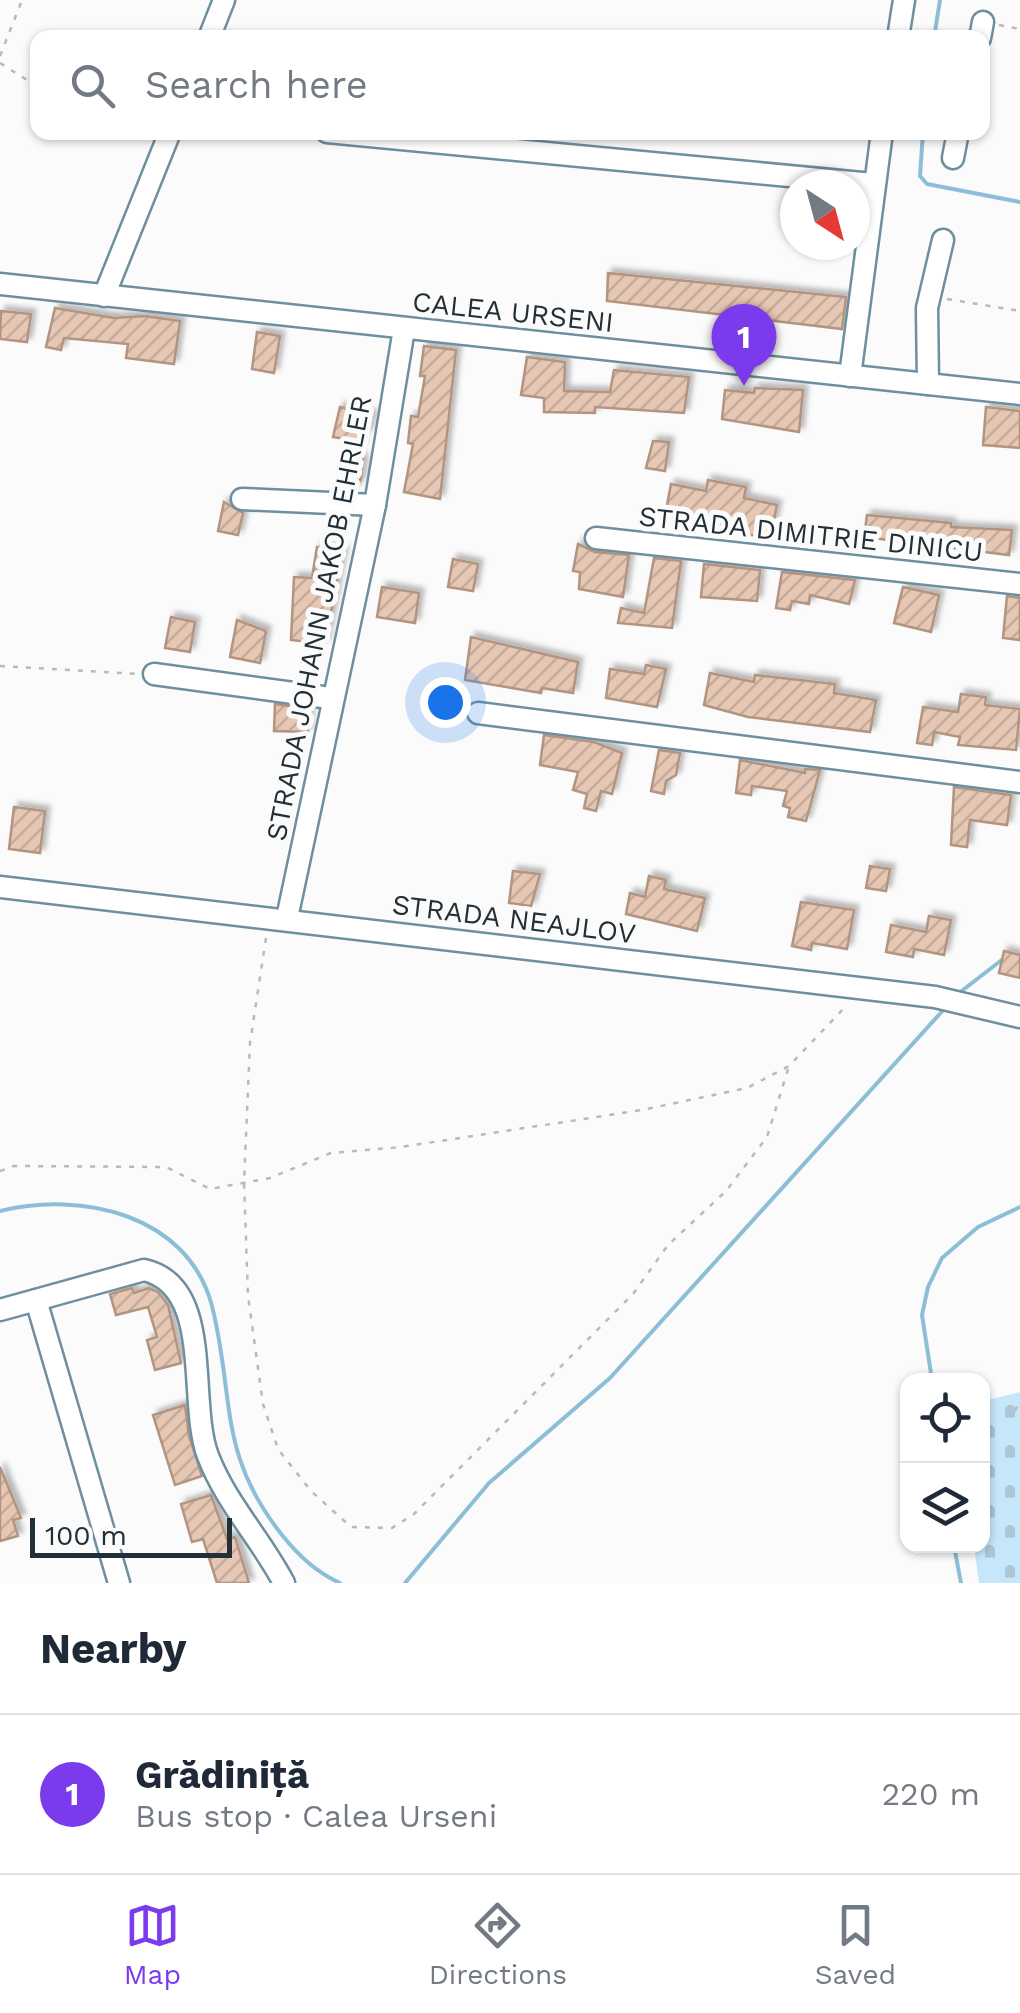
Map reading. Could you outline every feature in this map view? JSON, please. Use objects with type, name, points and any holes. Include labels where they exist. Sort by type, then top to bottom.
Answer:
[{"type":"street","points":[[212,30],[224,0]]},
{"type":"street","points":[[899,30],[904,0]]},
{"type":"street","points":[[104,296],[167,140]]},
{"type":"street","points":[[411,140],[874,184]]},
{"type":"street","points":[[850,376],[881,140]]},
{"type":"street","points":[[952,158],[956,140]]},
{"type":"street","points":[[928,384],[930,296],[944,240]]},
{"type":"street","name":"CALEA URSENI","points":[[0,284],[1020,394]]},
{"type":"street","name":"STRADA JOHANN JAKOB EHRLER","points":[[278,917],[374,505],[404,328]]},
{"type":"street","points":[[242,498],[374,505]]},
{"type":"street","name":"STRADA DIMITRIE DINICU","points":[[596,538],[1020,584]]},
{"type":"street","points":[[154,674],[330,698]]},
{"type":"street","points":[[478,713],[1020,782]]},
{"type":"street","name":"STRADA NEAJLOV","points":[[0,887],[935,997],[960,1006],[1020,1017]]},
{"type":"street","points":[[0,1310],[144,1270],[161,1274],[175,1284],[186,1303],[207,1453],[232,1503],[284,1583]]},
{"type":"street","points":[[36,1300],[119,1583]]},
{"type":"path","points":[[0,56],[22,0]]},
{"type":"path","points":[[982,30],[1020,29]]},
{"type":"path","points":[[0,63],[30,82]]},
{"type":"path","points":[[930,296],[1020,310]]},
{"type":"path","points":[[0,666],[154,674]]},
{"type":"path","points":[[278,917],[250,1043],[244,1182],[248,1296],[264,1404],[278,1449],[311,1491],[351,1527],[392,1528],[414,1514],[633,1294],[668,1245],[726,1191],[766,1136],[789,1066]]},
{"type":"path","points":[[0,1171],[14,1166],[166,1167],[210,1188],[270,1178],[331,1153],[438,1142],[730,1092],[747,1088],[789,1066],[861,988]]},
{"type":"path","points":[[1015,1411],[1020,1399]]},
{"type":"green space","points":[[1020,1392],[1020,1583],[979,1583],[975,1553],[990,1553],[990,1399]]},
{"type":"building","points":[[608,273],[846,297],[842,329],[607,301]]},
{"type":"building","points":[[55,308],[114,318],[145,316],[180,321],[174,364],[126,358],[128,344],[64,338],[61,350],[46,347]]},
{"type":"building","points":[[1,311],[31,314],[27,342],[0,339]]},
{"type":"building","points":[[257,332],[280,336],[274,373],[252,369]]},
{"type":"building","points":[[424,346],[456,350],[440,499],[404,492],[413,444],[408,443],[411,416],[418,417],[425,376],[420,376]]},
{"type":"building","points":[[527,357],[565,362],[564,391],[610,392],[614,370],[689,377],[684,413],[595,407],[595,413],[544,412],[544,398],[521,395]]},
{"type":"building","points":[[755,388],[803,390],[799,432],[722,419],[725,390],[754,393]]},
{"type":"building","points":[[340,407],[372,415],[358,458],[363,459],[361,479],[355,489],[343,486],[345,477],[340,476],[345,439],[333,437]]},
{"type":"building","points":[[986,407],[1020,411],[1020,448],[983,445]]},
{"type":"building","points":[[653,441],[669,442],[665,471],[646,468]]},
{"type":"building","points":[[708,480],[746,487],[744,498],[777,505],[770,538],[700,527],[700,523],[665,516],[671,484],[706,491]]},
{"type":"building","points":[[224,502],[243,513],[238,535],[218,531]]},
{"type":"building","points":[[867,515],[951,523],[951,527],[1012,530],[1009,555],[864,537]]},
{"type":"building","points":[[578,544],[595,552],[629,555],[623,597],[579,589],[580,572],[573,571]]},
{"type":"building","points":[[317,547],[343,550],[325,644],[291,640],[294,577],[312,578]]},
{"type":"building","points":[[654,558],[681,561],[672,628],[618,623],[621,608],[644,613]]},
{"type":"building","points":[[453,559],[478,564],[473,591],[448,587]]},
{"type":"building","points":[[704,564],[760,570],[757,601],[701,597]]},
{"type":"building","points":[[782,572],[855,580],[849,604],[810,595],[809,604],[792,601],[790,610],[776,608]]},
{"type":"building","points":[[382,587],[419,593],[415,623],[377,617]]},
{"type":"building","points":[[903,587],[939,595],[931,632],[894,623]]},
{"type":"building","points":[[1007,596],[1020,598],[1020,640],[1003,638]]},
{"type":"building","points":[[171,617],[195,622],[190,652],[165,648]]},
{"type":"building","points":[[237,620],[266,631],[260,663],[230,657]]},
{"type":"building","points":[[471,637],[578,662],[573,693],[542,688],[541,693],[465,680]]},
{"type":"building","points":[[646,665],[666,669],[657,707],[606,698],[610,669],[644,674]]},
{"type":"building","points":[[710,673],[754,682],[755,675],[835,684],[834,693],[876,700],[870,732],[748,717],[704,705]]},
{"type":"building","points":[[961,694],[986,697],[985,705],[1020,709],[1016,750],[958,745],[960,737],[934,732],[932,745],[917,743],[923,707],[958,712]]},
{"type":"building","points":[[275,704],[309,709],[308,732],[274,731]]},
{"type":"building","points":[[544,735],[594,742],[622,753],[612,794],[601,791],[596,811],[584,808],[587,794],[573,790],[578,772],[540,765]]},
{"type":"building","points":[[659,750],[680,753],[676,775],[666,781],[664,794],[651,791]]},
{"type":"building","points":[[740,760],[805,773],[805,769],[820,770],[806,821],[788,817],[790,808],[783,806],[787,791],[752,786],[751,795],[736,793]]},
{"type":"building","points":[[954,787],[1011,795],[1007,825],[970,820],[967,847],[951,845]]},
{"type":"building","points":[[14,807],[45,811],[40,853],[9,849]]},
{"type":"building","points":[[870,866],[890,869],[886,891],[866,888]]},
{"type":"building","points":[[513,871],[540,874],[531,906],[509,903]]},
{"type":"building","points":[[649,876],[666,880],[664,889],[705,898],[697,931],[626,914],[630,893],[645,897]]},
{"type":"building","points":[[801,902],[854,910],[847,949],[812,943],[811,950],[792,946]]},
{"type":"building","points":[[929,916],[951,920],[944,955],[914,949],[913,957],[886,952],[891,925],[926,932]]},
{"type":"building","points":[[1004,951],[1020,955],[1020,978],[999,973]]},
{"type":"building","points":[[132,1288],[134,1293],[149,1288],[158,1292],[168,1305],[181,1363],[155,1370],[147,1340],[157,1337],[148,1307],[116,1315],[110,1294]]},
{"type":"building","points":[[185,1405],[189,1436],[202,1476],[175,1485],[153,1415]]},
{"type":"building","points":[[0,1467],[21,1518],[13,1520],[18,1536],[0,1541]]},
{"type":"building","points":[[211,1495],[227,1539],[235,1537],[249,1583],[217,1583],[203,1539],[192,1542],[181,1504]]},
{"type":"waterway","points":[[935,30],[940,0]]},
{"type":"waterway","points":[[922,140],[920,176],[927,184],[1020,202]]},
{"type":"waterway","points":[[959,993],[1003,959]]},
{"type":"waterway","points":[[405,1583],[489,1483],[610,1378],[946,1007]]},
{"type":"waterway","points":[[0,1211],[64,1204],[96,1208],[127,1216],[156,1230],[180,1250],[199,1275],[212,1306],[231,1424],[247,1478],[288,1543],[316,1569],[340,1583]]},
{"type":"waterway","points":[[931,1373],[922,1315],[928,1287],[942,1258],[978,1227],[1020,1207]]},
{"type":"waterway","points":[[955,1553],[961,1583]]},
{"type":"place","name":"Grădiniță","points":[[744,386]]}]
